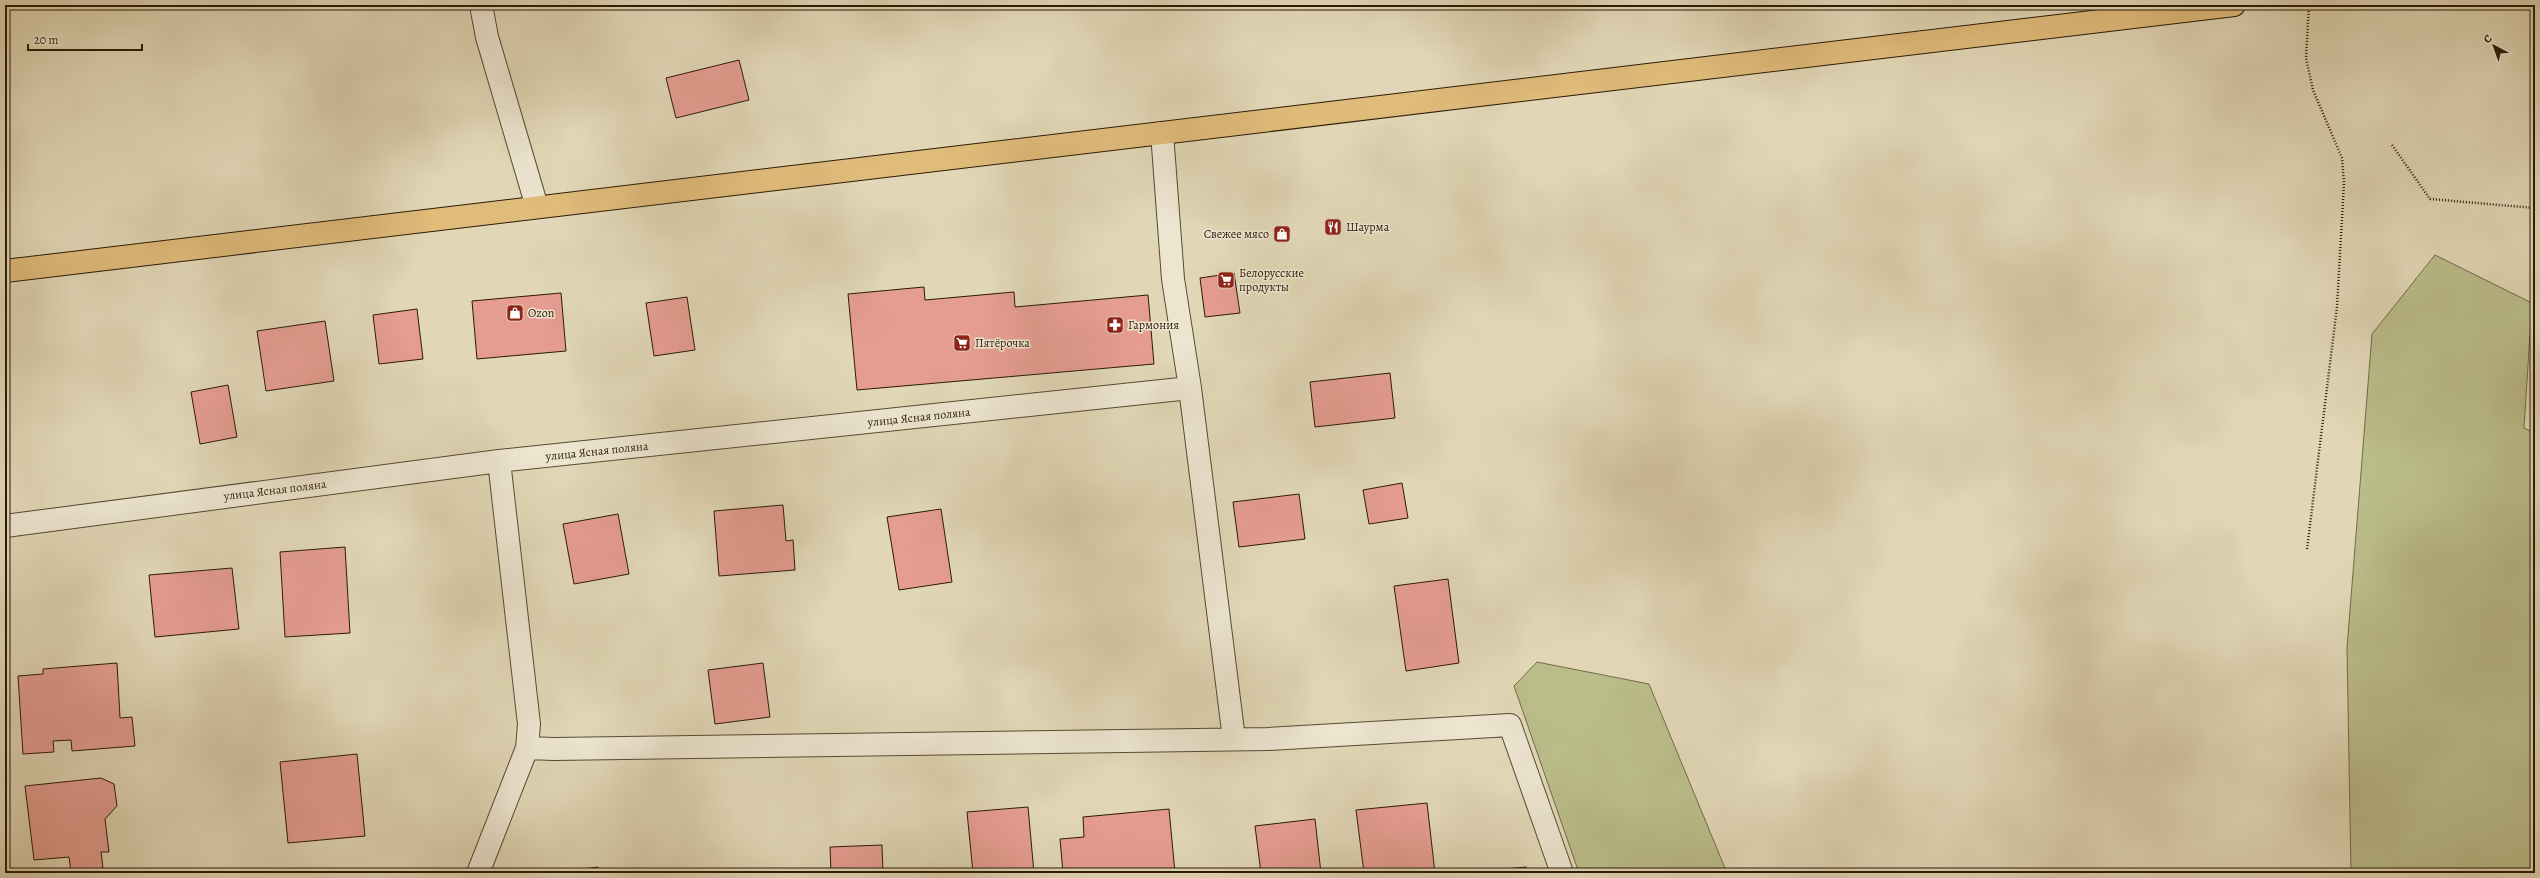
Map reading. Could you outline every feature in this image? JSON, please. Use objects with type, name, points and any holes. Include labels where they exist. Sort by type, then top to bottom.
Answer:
[{"type":"main road","points":[[5,271],[2234,5]]},
{"type":"lane","points":[[481,5],[487,37],[537,207]]},
{"type":"lane","points":[[1162,132],[1173,279],[1190,388],[1234,739]]},
{"type":"lane","name":"улица Ясная поляна","points":[[5,526],[499,461],[1190,388]]},
{"type":"lane","points":[[478,873],[527,748],[529,724],[499,461]]},
{"type":"lane","points":[[527,748],[554,749],[1234,739],[1510,725],[1562,873]]},
{"type":"path","points":[[2307,549],[2337,307],[2344,183],[2342,158],[2311,83],[2306,58],[2309,5]]},
{"type":"path","points":[[2392,145],[2430,199],[2535,208]]},
{"type":"green space","points":[[2435,255],[2532,303],[2524,428],[2535,433],[2535,873],[2351,873],[2347,648],[2372,334]]},
{"type":"green space","points":[[1537,662],[1649,684],[1727,873],[1579,873],[1514,686]]},
{"type":"building","points":[[739,60],[749,100],[676,118],[666,78]]},
{"type":"building","points":[[1234,273],[1240,313],[1205,317],[1200,278]]},
{"type":"building","points":[[924,287],[925,300],[1014,292],[1015,307],[1148,295],[1154,364],[857,390],[848,294]]},
{"type":"building","points":[[561,293],[566,351],[477,359],[472,301]]},
{"type":"building","points":[[687,297],[695,350],[654,356],[646,303]]},
{"type":"building","points":[[417,309],[423,359],[379,364],[373,315]]},
{"type":"building","points":[[325,321],[334,381],[266,391],[257,331]]},
{"type":"building","points":[[1390,373],[1395,418],[1315,427],[1310,382]]},
{"type":"building","points":[[228,385],[237,437],[200,444],[191,392]]},
{"type":"building","points":[[1402,483],[1408,518],[1369,524],[1363,490]]},
{"type":"building","points":[[1299,494],[1305,539],[1239,547],[1233,502]]},
{"type":"building","points":[[783,505],[786,541],[793,540],[795,570],[719,576],[714,511]]},
{"type":"building","points":[[941,509],[952,582],[899,590],[887,517]]},
{"type":"building","points":[[618,514],[629,574],[574,584],[563,524]]},
{"type":"building","points":[[345,547],[350,633],[285,637],[280,552]]},
{"type":"building","points":[[232,568],[239,629],[155,637],[149,575]]},
{"type":"building","points":[[1448,579],[1459,663],[1406,671],[1394,586]]},
{"type":"building","points":[[117,663],[120,718],[132,717],[135,746],[72,751],[71,740],[53,741],[54,752],[23,754],[18,676],[43,674],[43,669]]},
{"type":"building","points":[[763,663],[770,717],[715,724],[708,670]]},
{"type":"building","points":[[357,754],[365,836],[288,843],[280,762]]},
{"type":"building","points":[[101,778],[114,784],[117,806],[105,819],[109,852],[101,852],[103,868],[71,872],[69,857],[34,860],[25,786]]},
{"type":"building","points":[[1427,803],[1435,873],[1364,873],[1356,810]]},
{"type":"building","points":[[1028,807],[1034,873],[973,873],[967,812]]},
{"type":"building","points":[[1169,809],[1175,873],[1063,873],[1060,839],[1084,837],[1083,817]]},
{"type":"building","points":[[1315,819],[1321,873],[1261,873],[1255,826]]},
{"type":"building","points":[[882,845],[883,873],[831,873],[830,847]]},
{"type":"building","points":[[598,867],[599,873],[554,873]]},
{"type":"building","points":[[1526,867],[1527,873],[1484,873],[1484,871]]},
{"type":"place","name":"Шаурма","points":[[1333,227]]},
{"type":"place","name":"Свежее мясо","points":[[1282,234]]},
{"type":"place","name":"Белорусские продукты","points":[[1226,280]]},
{"type":"place","name":"Ozon","points":[[515,313]]},
{"type":"place","name":"Гармония","points":[[1115,325]]},
{"type":"place","name":"Пятёрочка","points":[[962,343]]}]
